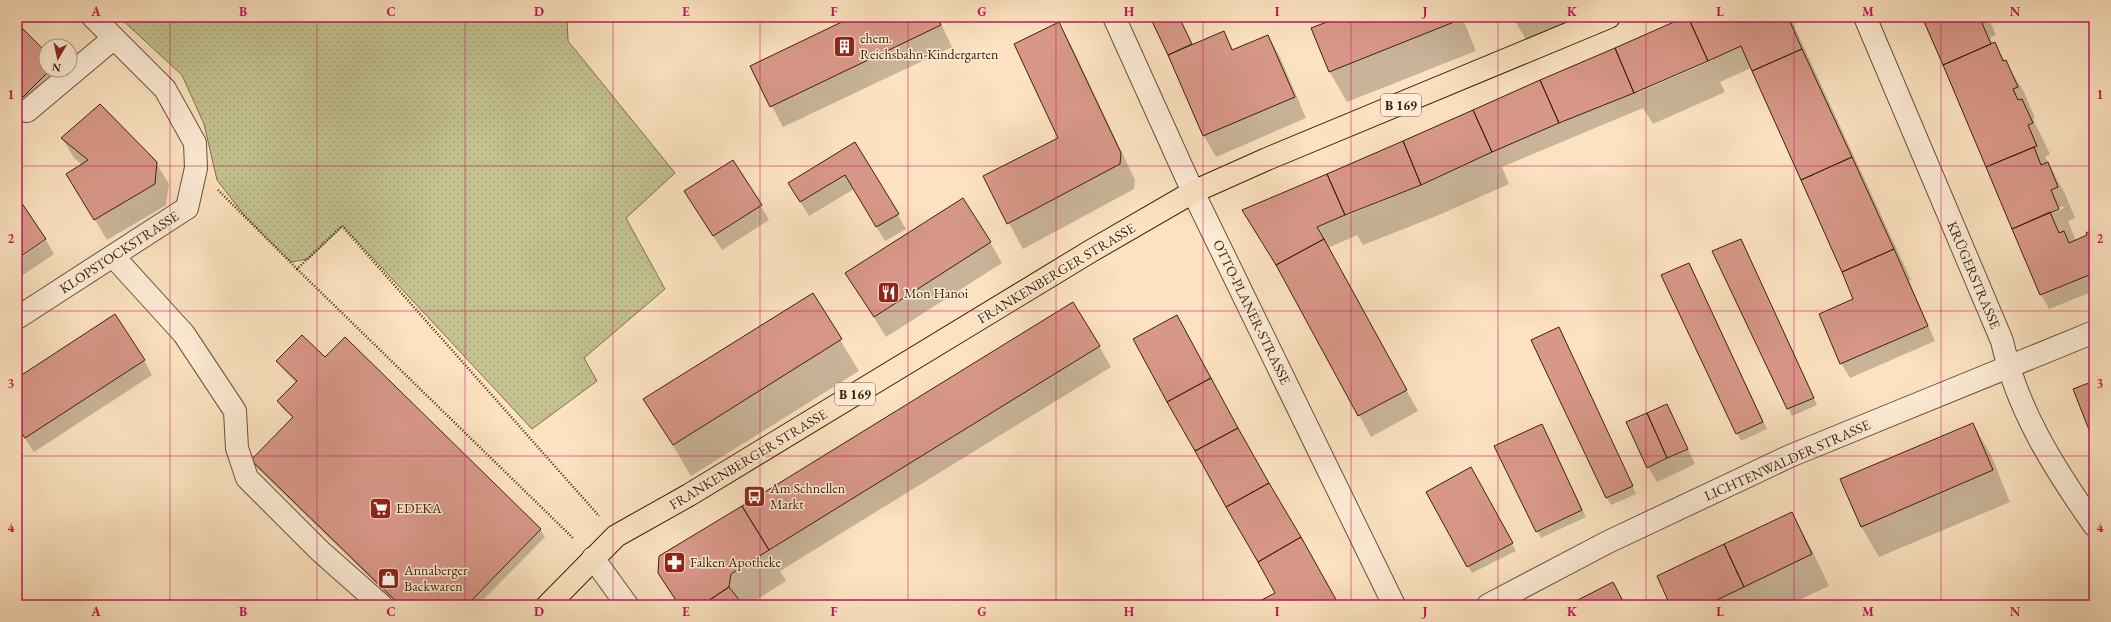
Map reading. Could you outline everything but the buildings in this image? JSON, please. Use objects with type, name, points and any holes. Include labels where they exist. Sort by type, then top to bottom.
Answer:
[{"type":"main road","name":"FRANKENBERGER STRASSE","points":[[548,605],[616,536],[689,495],[1091,251],[1194,192],[1267,159],[1609,17]]},
{"type":"street","points":[[93,17],[165,89],[195,142],[196,168]]},
{"type":"street","name":"OTTO-PLANER-STRASSE","points":[[1114,17],[1194,192],[1394,605]]},
{"type":"street","name":"KRÜGERSTRASSE","points":[[1865,17],[2002,341],[2007,366],[2020,399],[2044,450],[2063,482],[2094,525]]},
{"type":"street","points":[[27,111],[114,38]]},
{"type":"street","name":"KLOPSTOCKSTRASSE","points":[[17,318],[187,208],[196,168]]},
{"type":"street","points":[[113,256],[184,334],[235,411],[238,448],[246,478],[320,551],[381,605]]},
{"type":"street","name":"LICHTENWALDER STRASSE","points":[[1488,605],[1608,542],[1790,456],[2007,366],[2094,332]]},
{"type":"street","points":[[593,558],[627,605]]},
{"type":"path","points":[[196,168],[593,558]]},
{"type":"path","points":[[297,268],[342,226],[616,536]]},
{"type":"shaded area","points":[[119,17],[567,17],[568,41],[675,173],[626,218],[665,289],[584,358],[597,381],[532,429],[343,226],[308,259],[291,262],[244,215],[217,180],[204,124],[182,75]]},
{"type":"place","name":"ehem. Reichsbahn-Kindergarten","points":[[845,46]]},
{"type":"place","name":"Mon Hanoi","points":[[888,293]]},
{"type":"place","name":"Am Schnellen Markt","points":[[754,496]]},
{"type":"place","name":"EDEKA","points":[[380,508]]},
{"type":"place","name":"Falken Apotheke","points":[[674,562]]},
{"type":"place","name":"Annaberger Backwaren","points":[[388,578]]}]
